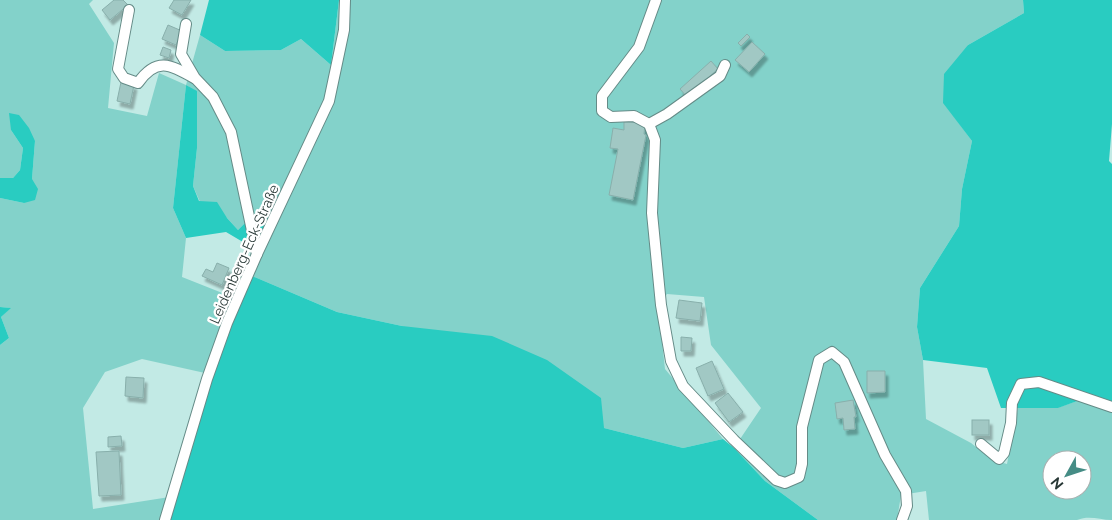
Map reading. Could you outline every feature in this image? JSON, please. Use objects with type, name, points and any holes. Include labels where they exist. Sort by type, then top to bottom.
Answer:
[{"type":"street","name":"Leidenberg-Eck-Straße","points":[[165,520],[207,379],[227,323],[257,254],[329,101],[344,30],[346,0]]},
{"type":"street","points":[[656,0],[639,47],[602,96],[602,111],[611,117],[634,116],[649,124],[655,140],[652,213],[661,305],[671,361],[683,386],[734,440],[776,480],[786,483],[798,477],[802,464],[802,427],[819,360],[832,352],[844,362],[885,455],[906,491],[906,506],[902,520]]},
{"type":"street","points":[[129,10],[118,69],[124,78],[138,83],[146,72],[157,65],[175,67],[195,78]]},
{"type":"street","points":[[186,24],[181,54],[195,78],[213,97],[231,132],[257,254]]},
{"type":"street","points":[[649,124],[667,114],[720,76],[725,65]]},
{"type":"street","points":[[981,444],[999,459],[1004,453],[1011,423],[1012,403],[1021,384],[1039,382],[1112,406]]},
{"type":"shaded area","points":[[0,0],[93,0],[89,4],[114,43],[108,108],[147,116],[159,73],[186,85],[173,208],[186,238],[182,277],[240,300],[214,375],[142,359],[105,372],[83,408],[93,509],[176,496],[170,520],[0,520],[0,345],[9,338],[1,317],[10,308],[0,307],[0,198],[24,203],[32,179],[35,141],[11,130],[23,148],[20,170],[13,178],[0,178]]},
{"type":"shaded area","points":[[209,0],[339,0],[331,65],[301,39],[281,50],[225,51],[200,35]]},
{"type":"shaded area","points":[[339,0],[1023,0],[1024,13],[968,45],[944,103],[972,141],[962,189],[959,226],[920,288],[917,327],[923,360],[926,419],[971,443],[992,460],[1007,464],[1018,408],[1057,408],[1080,400],[1112,405],[1112,520],[1090,518],[1077,520],[929,520],[926,491],[901,495],[897,520],[818,520],[765,481],[734,448],[761,408],[711,345],[704,297],[667,294],[658,306],[665,369],[723,439],[683,448],[604,428],[402,326],[337,312],[252,276],[254,214],[238,230],[227,218],[200,202],[193,186],[197,148],[197,92],[186,85],[200,35],[225,51],[281,50],[301,39],[331,65]]},
{"type":"shaded area","points":[[1023,0],[1112,0],[1112,124],[1109,161],[1112,164],[1112,405],[1080,400],[1058,408],[1001,408],[987,368],[923,360],[917,327],[920,288],[959,226],[962,189],[972,141],[943,103],[944,74],[968,45],[1024,13]]},
{"type":"shaded area","points":[[186,85],[197,91],[197,148],[193,186],[199,201],[217,202],[227,218],[238,230],[254,214],[273,211],[260,252],[226,232],[186,238],[173,208]]},
{"type":"shaded area","points":[[9,113],[19,115],[29,128],[35,141],[32,179],[38,189],[35,200],[24,203],[0,198],[0,178],[13,178],[20,170],[23,148],[11,130]]},
{"type":"shaded area","points":[[252,276],[337,312],[402,326],[492,336],[547,360],[601,398],[604,428],[683,448],[723,439],[765,481],[818,520],[170,520],[181,478],[219,358],[237,308]]},
{"type":"shaded area","points":[[0,307],[11,308],[1,317],[9,338],[0,345]]},
{"type":"building","points":[[114,0],[123,0],[128,5],[110,20],[102,10]]},
{"type":"building","points":[[174,0],[191,0],[182,15],[169,8]]},
{"type":"building","points":[[168,25],[182,31],[176,45],[162,39]]},
{"type":"building","points":[[747,34],[750,37],[741,46],[738,43]]},
{"type":"building","points":[[752,42],[765,54],[749,72],[735,60]]},
{"type":"building","points":[[163,47],[171,50],[169,58],[160,55]]},
{"type":"building","points":[[711,61],[718,69],[687,97],[680,89]]},
{"type":"building","points":[[121,82],[134,85],[130,104],[117,101]]},
{"type":"building","points":[[624,122],[645,123],[644,134],[646,135],[633,200],[609,195],[618,149],[610,148],[613,128],[624,130]]},
{"type":"building","points":[[217,263],[229,268],[222,285],[202,276],[206,269],[213,272]]},
{"type":"building","points":[[679,300],[702,303],[700,321],[676,318]]},
{"type":"building","points":[[681,337],[692,338],[691,351],[681,351]]},
{"type":"building","points":[[712,361],[724,389],[708,396],[696,368]]},
{"type":"building","points":[[867,371],[885,371],[885,392],[867,393]]},
{"type":"building","points":[[126,377],[144,378],[143,398],[125,396]]},
{"type":"building","points":[[728,393],[743,412],[729,422],[715,403]]},
{"type":"building","points":[[853,400],[856,417],[854,417],[855,429],[844,430],[843,418],[837,419],[835,403]]},
{"type":"building","points":[[972,420],[989,420],[989,435],[972,435]]},
{"type":"building","points":[[121,436],[122,446],[108,447],[108,437]]},
{"type":"building","points":[[119,451],[121,495],[99,496],[96,452]]}]
